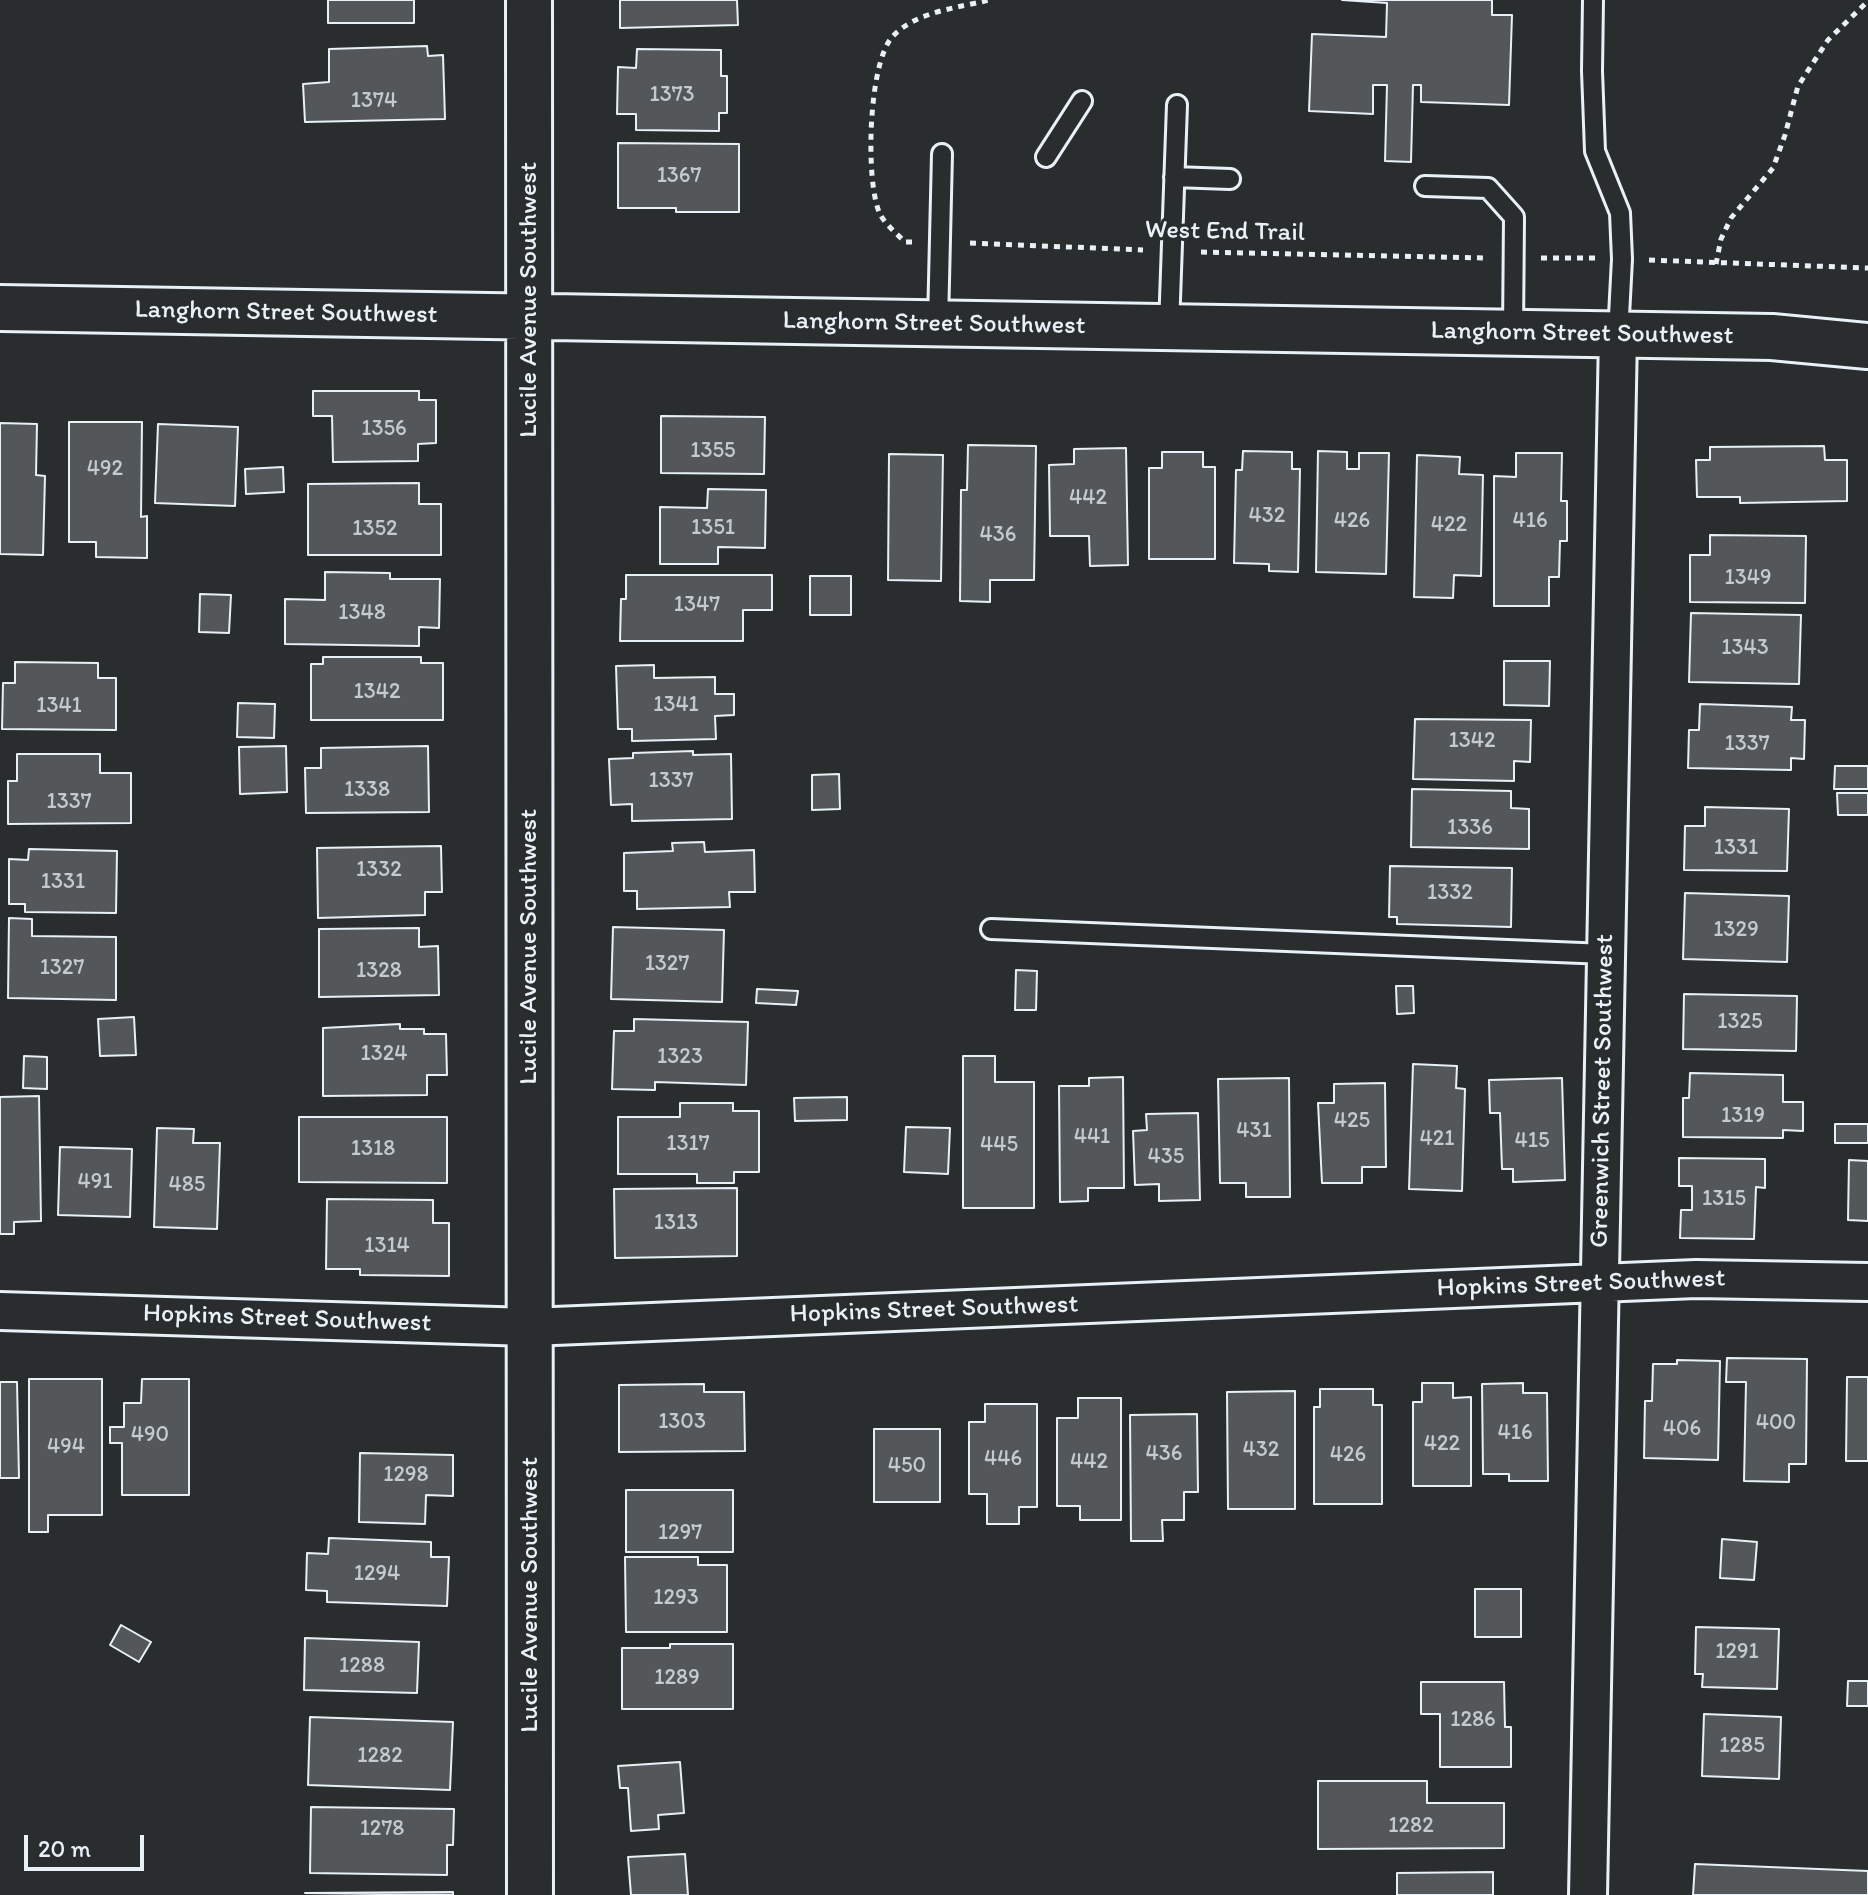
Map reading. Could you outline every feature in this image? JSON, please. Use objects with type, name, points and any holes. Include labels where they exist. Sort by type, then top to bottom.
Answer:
[{"type":"street","name":"Lucile Avenue Southwest","points":[[529,0],[530,1895]]},
{"type":"street","name":"Langhorn Street Southwest","points":[[0,308],[1772,337],[1868,346]]},
{"type":"street","name":"Greenwich Street Southwest","points":[[1588,1895],[1618,335]]},
{"type":"street","name":"Hopkins Street Southwest","points":[[0,1311],[530,1327],[1600,1282],[1696,1279],[1868,1282]]},
{"type":"lane","points":[[1593,0],[1595,151],[1620,213],[1622,259],[1618,335]]},
{"type":"lane","points":[[1046,157],[1082,101]]},
{"type":"lane","points":[[1169,327],[1177,105]]},
{"type":"lane","points":[[938,324],[942,154]]},
{"type":"lane","points":[[1174,177],[1230,179]]},
{"type":"lane","points":[[1425,186],[1488,188],[1514,217],[1513,334]]},
{"type":"lane","points":[[991,929],[1606,954]]},
{"type":"path","name":"West End Trail","points":[[989,0],[914,21],[892,37],[881,59],[871,113],[874,187],[881,215],[905,242],[1868,268]]},
{"type":"path","points":[[1716,264],[1721,239],[1731,218],[1773,168],[1798,86],[1828,40],[1868,1]]},
{"type":"building","points":[[328,0],[414,0],[414,23],[328,23]]},
{"type":"building","points":[[620,0],[737,0],[738,25],[620,28]]},
{"type":"building","points":[[1342,0],[1492,0],[1492,15],[1512,15],[1509,105],[1421,102],[1421,85],[1413,85],[1411,162],[1385,161],[1387,85],[1373,85],[1373,114],[1309,111],[1312,34],[1386,37],[1387,3]]},
{"type":"building","points":[[427,46],[428,56],[443,55],[445,119],[305,122],[303,84],[329,82],[329,49]]},
{"type":"building","points":[[637,49],[721,50],[721,76],[727,76],[727,113],[719,113],[719,131],[636,130],[636,114],[617,114],[618,67],[636,68]]},
{"type":"building","points":[[618,143],[739,144],[739,212],[618,208]]},
{"type":"building","points":[[313,391],[419,391],[419,400],[436,400],[436,443],[418,444],[418,461],[333,462],[332,416],[313,416]]},
{"type":"building","points":[[661,416],[765,417],[764,474],[661,473]]},
{"type":"building","points":[[69,422],[142,422],[141,517],[147,516],[147,558],[96,557],[96,542],[69,542]]},
{"type":"building","points":[[0,423],[37,424],[36,475],[45,476],[43,555],[0,554]]},
{"type":"building","points":[[158,424],[238,427],[235,506],[155,503]]},
{"type":"building","points":[[968,445],[1036,446],[1034,580],[990,580],[990,602],[960,601],[961,490],[967,490]]},
{"type":"building","points":[[1824,446],[1825,460],[1847,460],[1847,501],[1740,503],[1740,497],[1697,497],[1696,460],[1710,460],[1710,447]]},
{"type":"building","points":[[1126,448],[1128,565],[1090,566],[1089,536],[1050,536],[1049,465],[1074,464],[1074,449]]},
{"type":"building","points":[[1243,451],[1292,452],[1292,469],[1300,469],[1298,572],[1269,571],[1269,564],[1234,563],[1236,470],[1242,470]]},
{"type":"building","points":[[1318,451],[1347,452],[1347,469],[1359,469],[1359,453],[1389,453],[1386,574],[1316,572]]},
{"type":"building","points":[[1162,452],[1203,452],[1203,467],[1215,467],[1215,559],[1149,559],[1149,468],[1162,468]]},
{"type":"building","points":[[1516,453],[1562,453],[1561,501],[1567,501],[1567,541],[1560,541],[1559,577],[1549,577],[1549,606],[1494,606],[1494,476],[1516,477]]},
{"type":"building","points":[[889,454],[943,455],[941,581],[888,580]]},
{"type":"building","points":[[1417,455],[1460,457],[1459,474],[1483,475],[1481,576],[1454,575],[1453,598],[1414,597]]},
{"type":"building","points":[[283,467],[284,492],[246,494],[245,469]]},
{"type":"building","points":[[419,483],[419,504],[441,504],[441,555],[308,555],[308,484]]},
{"type":"building","points":[[708,489],[766,490],[765,548],[718,547],[718,564],[660,564],[660,507],[707,508]]},
{"type":"building","points":[[1710,535],[1806,536],[1805,603],[1690,602],[1690,555],[1710,555]]},
{"type":"building","points":[[325,572],[390,573],[390,579],[440,579],[439,628],[419,627],[419,646],[285,644],[285,599],[325,600]]},
{"type":"building","points":[[626,575],[772,575],[772,610],[743,610],[743,641],[620,641],[621,599],[626,599]]},
{"type":"building","points":[[810,576],[851,576],[851,615],[810,615]]},
{"type":"building","points":[[200,594],[231,595],[229,633],[199,632]]},
{"type":"building","points":[[1691,613],[1801,615],[1799,684],[1689,682]]},
{"type":"building","points":[[323,657],[421,657],[421,663],[443,663],[443,720],[311,720],[311,664],[323,664]]},
{"type":"building","points":[[1504,661],[1550,661],[1549,706],[1504,705]]},
{"type":"building","points":[[15,662],[98,663],[98,678],[116,678],[116,730],[2,729],[3,683],[15,683]]},
{"type":"building","points":[[654,665],[654,678],[715,677],[715,694],[734,694],[734,715],[715,716],[716,739],[632,741],[632,729],[618,729],[616,666]]},
{"type":"building","points":[[238,703],[275,704],[274,738],[237,737]]},
{"type":"building","points":[[1700,704],[1792,707],[1791,720],[1805,720],[1804,759],[1791,758],[1791,770],[1688,768],[1689,730],[1699,730]]},
{"type":"building","points":[[1415,719],[1531,720],[1530,762],[1514,761],[1514,781],[1413,779]]},
{"type":"building","points":[[286,746],[287,792],[240,794],[239,747]]},
{"type":"building","points":[[428,746],[429,812],[306,813],[305,768],[321,768],[321,748]]},
{"type":"building","points":[[693,751],[693,755],[731,754],[732,819],[632,821],[632,804],[611,805],[609,759],[633,758],[633,753]]},
{"type":"building","points":[[17,754],[100,754],[100,773],[131,773],[131,823],[8,824],[8,781],[17,781]]},
{"type":"building","points":[[1835,766],[1868,766],[1868,789],[1834,789]]},
{"type":"building","points":[[839,774],[840,809],[812,810],[812,775]]},
{"type":"building","points":[[1412,789],[1511,791],[1511,808],[1529,809],[1529,849],[1411,847]]},
{"type":"building","points":[[1837,793],[1868,793],[1868,815],[1838,815]]},
{"type":"building","points":[[1705,807],[1789,809],[1787,871],[1684,870],[1685,826],[1705,826]]},
{"type":"building","points":[[704,842],[705,852],[754,850],[755,892],[729,892],[730,907],[637,909],[637,891],[624,891],[624,853],[673,851],[672,843]]},
{"type":"building","points":[[441,846],[442,892],[425,892],[425,915],[318,918],[317,848]]},
{"type":"building","points":[[29,849],[117,851],[116,913],[25,912],[25,904],[9,904],[9,859],[28,860]]},
{"type":"building","points":[[1390,866],[1512,868],[1511,927],[1397,924],[1397,917],[1389,917]]},
{"type":"building","points":[[1685,893],[1789,896],[1787,962],[1683,959]]},
{"type":"building","points":[[9,918],[32,919],[32,936],[116,937],[116,1000],[8,998]]},
{"type":"building","points":[[613,927],[724,930],[722,1002],[611,999]]},
{"type":"building","points":[[419,928],[419,947],[438,946],[439,995],[319,997],[319,929]]},
{"type":"building","points":[[1016,970],[1037,971],[1036,1010],[1015,1010]]},
{"type":"building","points":[[1396,986],[1413,986],[1414,1013],[1397,1014]]},
{"type":"building","points":[[757,989],[798,991],[796,1005],[756,1003]]},
{"type":"building","points":[[1684,994],[1797,996],[1796,1051],[1683,1049]]},
{"type":"building","points":[[134,1017],[136,1055],[100,1056],[98,1019]]},
{"type":"building","points":[[634,1019],[748,1022],[746,1085],[655,1082],[655,1090],[612,1089],[614,1031],[634,1031]]},
{"type":"building","points":[[400,1024],[400,1029],[424,1029],[424,1034],[446,1034],[447,1075],[427,1075],[427,1095],[323,1096],[323,1028]]},
{"type":"building","points":[[24,1056],[47,1057],[47,1089],[23,1088]]},
{"type":"building","points":[[963,1056],[995,1056],[995,1082],[1034,1082],[1034,1208],[963,1208]]},
{"type":"building","points":[[1413,1064],[1457,1066],[1456,1088],[1465,1089],[1462,1191],[1409,1189]]},
{"type":"building","points":[[1690,1073],[1783,1075],[1783,1102],[1803,1102],[1803,1131],[1783,1130],[1783,1138],[1683,1137],[1683,1098],[1689,1098]]},
{"type":"building","points":[[1123,1077],[1124,1188],[1088,1188],[1088,1201],[1060,1202],[1059,1086],[1089,1086],[1089,1078]]},
{"type":"building","points":[[1289,1078],[1290,1197],[1246,1197],[1246,1183],[1220,1183],[1218,1079]]},
{"type":"building","points":[[1562,1078],[1565,1180],[1513,1182],[1513,1169],[1502,1169],[1500,1113],[1490,1113],[1489,1080]]},
{"type":"building","points":[[1385,1083],[1386,1167],[1362,1167],[1362,1183],[1322,1183],[1318,1103],[1334,1103],[1334,1084]]},
{"type":"building","points":[[39,1096],[41,1221],[14,1222],[14,1234],[0,1234],[0,1097]]},
{"type":"building","points":[[847,1097],[847,1120],[795,1121],[794,1098]]},
{"type":"building","points":[[680,1103],[733,1103],[733,1111],[759,1111],[759,1172],[734,1172],[734,1183],[697,1183],[697,1174],[618,1174],[618,1117],[680,1117]]},
{"type":"building","points":[[1198,1113],[1200,1200],[1159,1201],[1159,1184],[1135,1185],[1133,1131],[1147,1130],[1146,1114]]},
{"type":"building","points":[[299,1117],[447,1117],[447,1183],[299,1182]]},
{"type":"building","points":[[1835,1124],[1868,1124],[1868,1143],[1835,1143]]},
{"type":"building","points":[[906,1127],[950,1128],[948,1174],[904,1172]]},
{"type":"building","points":[[157,1128],[194,1129],[193,1143],[220,1143],[217,1229],[154,1227]]},
{"type":"building","points":[[60,1147],[132,1149],[130,1217],[58,1215]]},
{"type":"building","points":[[1679,1158],[1765,1159],[1765,1188],[1756,1187],[1754,1239],[1680,1238],[1681,1210],[1692,1210],[1692,1186],[1679,1186]]},
{"type":"building","points":[[1849,1160],[1868,1161],[1868,1221],[1848,1220]]},
{"type":"building","points":[[737,1188],[737,1256],[615,1258],[614,1189]]},
{"type":"building","points":[[327,1199],[433,1200],[433,1223],[449,1223],[449,1276],[360,1275],[360,1269],[326,1269]]},
{"type":"building","points":[[1727,1358],[1807,1359],[1806,1464],[1789,1464],[1789,1482],[1744,1481],[1746,1382],[1726,1382]]},
{"type":"building","points":[[1677,1360],[1720,1361],[1718,1460],[1644,1458],[1645,1401],[1652,1401],[1653,1364],[1677,1364]]},
{"type":"building","points":[[1847,1377],[1868,1377],[1868,1461],[1846,1461]]},
{"type":"building","points":[[29,1379],[102,1379],[102,1515],[48,1515],[48,1532],[29,1532]]},
{"type":"building","points":[[142,1379],[189,1379],[189,1495],[122,1495],[122,1443],[110,1443],[110,1427],[124,1427],[124,1403],[141,1403]]},
{"type":"building","points":[[0,1382],[17,1382],[19,1478],[0,1478]]},
{"type":"building","points":[[1422,1383],[1453,1383],[1453,1398],[1471,1397],[1471,1486],[1413,1486],[1413,1402],[1422,1402]]},
{"type":"building","points":[[1523,1383],[1523,1393],[1547,1393],[1548,1481],[1509,1481],[1509,1474],[1483,1474],[1482,1384]]},
{"type":"building","points":[[704,1384],[704,1392],[744,1392],[745,1451],[619,1452],[619,1385]]},
{"type":"building","points":[[1320,1389],[1373,1389],[1373,1405],[1382,1405],[1382,1504],[1314,1504],[1314,1407],[1320,1407]]},
{"type":"building","points":[[1295,1391],[1295,1509],[1228,1509],[1227,1392]]},
{"type":"building","points":[[1078,1398],[1121,1398],[1121,1520],[1080,1520],[1080,1506],[1057,1506],[1057,1418],[1078,1418]]},
{"type":"building","points":[[985,1404],[1037,1404],[1037,1507],[1019,1507],[1019,1524],[987,1524],[987,1494],[969,1494],[969,1422],[985,1422]]},
{"type":"building","points":[[1197,1414],[1198,1492],[1184,1492],[1184,1520],[1162,1520],[1163,1541],[1131,1541],[1130,1415]]},
{"type":"building","points":[[874,1429],[940,1429],[940,1502],[874,1502]]},
{"type":"building","points":[[360,1453],[453,1455],[453,1496],[426,1495],[425,1524],[359,1522]]},
{"type":"building","points":[[626,1490],[733,1490],[733,1552],[626,1552]]},
{"type":"building","points":[[329,1538],[431,1542],[431,1557],[449,1557],[447,1606],[327,1602],[327,1591],[306,1590],[307,1553],[328,1554]]},
{"type":"building","points":[[1722,1539],[1757,1542],[1754,1580],[1720,1578]]},
{"type":"building","points":[[625,1557],[698,1557],[698,1565],[727,1565],[727,1632],[626,1632]]},
{"type":"building","points":[[1475,1589],[1521,1589],[1521,1637],[1475,1637]]},
{"type":"building","points":[[121,1625],[151,1642],[139,1662],[110,1645]]},
{"type":"building","points":[[1696,1627],[1779,1629],[1777,1689],[1702,1687],[1703,1674],[1695,1674]]},
{"type":"building","points":[[305,1638],[419,1642],[417,1693],[304,1690]]},
{"type":"building","points":[[670,1644],[733,1644],[733,1709],[622,1709],[622,1648],[670,1648]]},
{"type":"building","points":[[1848,1681],[1868,1681],[1868,1706],[1847,1706]]},
{"type":"building","points":[[1421,1682],[1504,1682],[1505,1727],[1511,1727],[1511,1767],[1440,1767],[1440,1714],[1421,1714]]},
{"type":"building","points":[[1704,1714],[1781,1717],[1779,1779],[1702,1776]]},
{"type":"building","points":[[310,1717],[453,1722],[450,1790],[308,1785]]},
{"type":"building","points":[[680,1762],[684,1813],[658,1815],[659,1829],[631,1831],[628,1788],[620,1788],[618,1766]]},
{"type":"building","points":[[1318,1781],[1427,1781],[1427,1803],[1504,1803],[1504,1848],[1318,1849]]},
{"type":"building","points":[[311,1807],[454,1809],[453,1845],[447,1845],[447,1875],[310,1873]]},
{"type":"building","points":[[685,1854],[688,1895],[631,1895],[628,1857]]},
{"type":"building","points":[[1695,1864],[1868,1871],[1868,1895],[1693,1895]]},
{"type":"building","points":[[1493,1872],[1493,1895],[1397,1895],[1397,1873]]},
{"type":"building","points":[[453,1892],[453,1895],[305,1893]]}]
